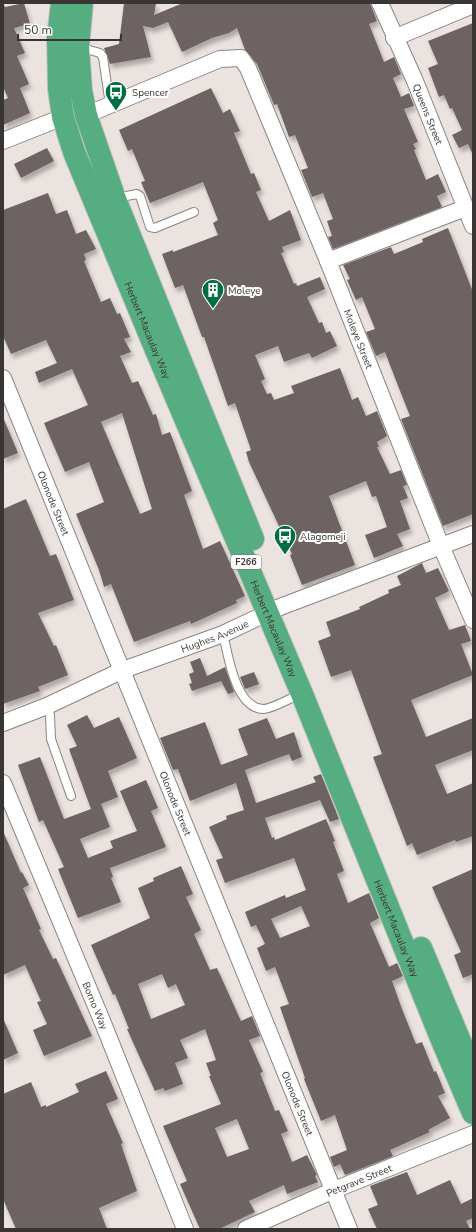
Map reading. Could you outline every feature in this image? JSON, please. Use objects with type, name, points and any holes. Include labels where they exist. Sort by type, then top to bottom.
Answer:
[{"type":"highway","name":"Herbert Macaulay Way","points":[[62,3],[58,62],[63,117],[89,190],[473,1072]]},
{"type":"highway","name":"Herbert Macaulay Way","points":[[82,3],[78,47],[81,90],[86,115],[115,199],[137,224],[302,694],[440,1036],[473,1113]]},
{"type":"street","name":"Queens Street","points":[[380,3],[394,38],[415,81],[473,226]]},
{"type":"street","points":[[394,38],[473,5]]},
{"type":"street","name":"Moleye Street","points":[[110,105],[220,59],[241,58],[248,68],[328,261],[441,546],[473,620]]},
{"type":"street","points":[[86,115],[110,105]]},
{"type":"street","points":[[3,142],[63,117]]},
{"type":"street","points":[[328,261],[465,208]]},
{"type":"street","name":"Olonode Street","points":[[3,378],[349,1229]]},
{"type":"street","name":"Hughes Avenue","points":[[3,723],[47,706],[123,670],[223,634],[273,610],[473,534]]},
{"type":"street","name":"Borno Way","points":[[3,783],[102,1021],[185,1229]]},
{"type":"street","name":"Petgrave Street","points":[[246,1229],[334,1190],[473,1134]]},
{"type":"lane","points":[[78,47],[100,53],[103,57],[110,105]]},
{"type":"lane","points":[[137,224],[155,228],[194,212]]},
{"type":"lane","points":[[223,634],[233,676],[242,695],[256,708],[265,709],[302,694]]},
{"type":"lane","points":[[47,706],[50,715],[51,739],[71,796]]},
{"type":"building","points":[[3,3],[5,7],[24,3],[30,24],[14,28],[25,53],[17,56],[29,84],[20,88],[30,113],[3,125],[3,100],[8,98],[3,87]]},
{"type":"building","points":[[124,3],[156,3],[154,15],[183,3],[370,3],[377,21],[369,24],[384,62],[394,57],[401,74],[393,78],[401,97],[409,93],[414,106],[404,109],[418,142],[413,144],[416,149],[414,150],[426,180],[438,174],[446,192],[437,196],[442,207],[333,249],[328,237],[332,236],[327,221],[333,219],[323,193],[312,197],[301,170],[308,168],[295,135],[289,137],[277,104],[274,105],[257,64],[245,50],[237,28],[229,33],[212,38],[182,52],[168,22],[153,28],[143,26],[151,57],[110,64],[104,48],[119,44]]},
{"type":"building","points":[[473,23],[473,155],[468,144],[459,148],[452,135],[462,130],[444,95],[439,97],[428,68],[438,64],[428,41]]},
{"type":"building","points":[[211,88],[223,113],[230,109],[240,131],[234,133],[251,174],[254,173],[261,190],[256,192],[269,221],[290,210],[301,240],[282,247],[284,252],[281,253],[294,284],[296,283],[297,286],[320,277],[325,289],[307,297],[319,323],[322,322],[326,333],[330,331],[337,346],[312,358],[309,353],[284,362],[278,346],[255,355],[265,379],[261,381],[267,394],[271,393],[274,400],[294,393],[291,386],[340,368],[352,400],[358,397],[366,416],[377,411],[387,436],[377,442],[379,447],[377,447],[390,474],[401,470],[407,485],[403,486],[408,498],[400,501],[410,529],[397,534],[403,546],[374,558],[365,535],[387,527],[376,496],[372,497],[366,481],[329,496],[355,565],[302,585],[290,555],[292,554],[249,462],[246,452],[251,450],[235,403],[228,406],[204,337],[202,337],[183,285],[175,288],[162,254],[173,250],[173,252],[218,235],[213,223],[218,220],[203,182],[150,203],[141,182],[145,181],[132,149],[128,151],[119,130]]},
{"type":"building","points":[[47,148],[54,161],[21,178],[14,164]]},
{"type":"building","points":[[48,193],[56,214],[67,210],[76,234],[86,230],[96,249],[84,254],[86,260],[84,261],[101,302],[110,298],[117,314],[120,313],[130,337],[124,339],[131,352],[120,356],[132,383],[138,381],[153,415],[156,414],[162,435],[170,432],[192,491],[184,495],[203,549],[220,541],[245,596],[236,600],[237,603],[191,624],[190,621],[134,642],[111,584],[104,587],[99,570],[76,514],[104,502],[89,462],[65,472],[44,423],[88,405],[72,369],[39,383],[35,372],[57,363],[46,340],[11,354],[3,336],[3,210]],"holes":[[[122,413],[152,509],[140,514],[101,422]]]},
{"type":"building","points":[[448,228],[473,292],[473,514],[443,526],[401,419],[410,416],[385,352],[376,356],[366,332],[375,329],[362,297],[356,300],[347,280],[350,279],[343,265],[391,247],[394,254],[423,242],[422,239]]},
{"type":"building","points":[[3,417],[18,453],[3,459]]},
{"type":"building","points":[[26,499],[50,556],[56,554],[74,600],[38,613],[54,646],[56,645],[68,675],[38,687],[40,691],[3,704],[3,509]]},
{"type":"building","points":[[422,563],[426,573],[438,568],[449,591],[435,598],[449,630],[465,625],[471,641],[461,644],[473,675],[411,700],[426,737],[473,718],[473,750],[435,765],[447,794],[473,783],[473,836],[456,842],[455,840],[417,855],[412,843],[407,846],[373,757],[382,754],[351,670],[331,677],[318,641],[331,636],[326,622],[360,609],[359,607],[389,593],[388,590],[401,585],[397,576]]},
{"type":"building","points":[[200,658],[207,676],[225,667],[234,692],[228,694],[221,681],[192,691],[189,684],[192,683],[189,674],[194,672],[190,662]]},
{"type":"building","points":[[254,672],[259,684],[245,689],[240,677]]},
{"type":"building","points":[[87,715],[94,728],[119,717],[137,758],[108,771],[118,797],[101,804],[110,827],[80,839],[88,858],[113,848],[110,841],[137,831],[120,791],[146,780],[158,808],[151,811],[166,847],[110,868],[113,877],[111,878],[121,902],[78,918],[58,869],[64,867],[43,820],[39,822],[18,765],[40,757],[64,819],[91,809],[69,749],[77,746],[67,725]]},
{"type":"building","points":[[267,718],[276,739],[294,732],[302,757],[292,761],[289,754],[245,770],[256,803],[316,782],[313,777],[321,774],[339,819],[330,822],[320,800],[265,818],[272,838],[274,837],[275,840],[326,819],[335,841],[333,842],[344,871],[337,874],[348,903],[369,893],[379,918],[370,923],[389,967],[397,963],[403,976],[392,981],[402,1009],[416,1044],[422,1042],[434,1072],[436,1071],[445,1093],[438,1096],[450,1118],[428,1130],[430,1132],[390,1150],[393,1156],[345,1175],[340,1164],[334,1167],[330,1157],[347,1150],[335,1115],[321,1121],[304,1079],[305,1078],[280,1007],[289,1004],[275,967],[266,971],[257,948],[265,944],[256,925],[251,927],[245,912],[285,895],[286,898],[306,890],[294,858],[225,883],[216,860],[223,858],[209,827],[227,819],[226,816],[244,810],[236,783],[190,801],[178,769],[173,770],[160,738],[205,722],[221,765],[248,755],[238,729]],"holes":[[[301,906],[310,926],[280,938],[271,919]]]},
{"type":"building","points":[[3,831],[21,873],[22,872],[29,885],[23,888],[41,929],[39,930],[53,959],[56,958],[92,1036],[44,1056],[33,1030],[47,1024],[37,1002],[41,1001],[25,965],[3,975]]},
{"type":"building","points":[[181,866],[193,894],[186,897],[201,930],[194,934],[210,970],[217,968],[241,1021],[252,1016],[260,1036],[249,1040],[263,1072],[260,1073],[275,1111],[279,1110],[288,1131],[281,1134],[292,1162],[307,1155],[317,1175],[315,1176],[318,1182],[287,1194],[284,1185],[249,1201],[255,1212],[219,1229],[200,1229],[180,1184],[187,1181],[163,1126],[221,1104],[209,1076],[211,1076],[206,1063],[216,1060],[205,1029],[180,1040],[188,1058],[175,1063],[183,1084],[165,1091],[163,1088],[155,1091],[127,1029],[129,1029],[115,994],[113,995],[91,945],[150,918],[138,888],[154,881],[153,878]],"holes":[[[162,974],[168,988],[176,984],[185,1005],[151,1019],[138,984]],[[237,1119],[249,1149],[227,1157],[215,1128]]]},
{"type":"building","points":[[473,869],[473,974],[463,978],[454,955],[461,952],[432,887]]},
{"type":"building","points":[[3,1018],[18,1053],[3,1060]]},
{"type":"building","points":[[106,1071],[118,1099],[106,1104],[123,1143],[121,1144],[137,1191],[99,1208],[107,1229],[16,1229],[3,1199],[3,1094],[31,1082],[41,1107],[46,1105],[46,1107],[79,1092],[75,1084]]},
{"type":"building","points":[[407,1172],[417,1195],[450,1180],[461,1204],[473,1198],[473,1218],[466,1221],[470,1229],[377,1229],[368,1209],[378,1205],[370,1186]]},
{"type":"place","name":"Spencer","points":[[116,112]]},
{"type":"place","name":"Moleye","points":[[213,310]]},
{"type":"place","name":"Alagomeji","points":[[285,556]]}]
